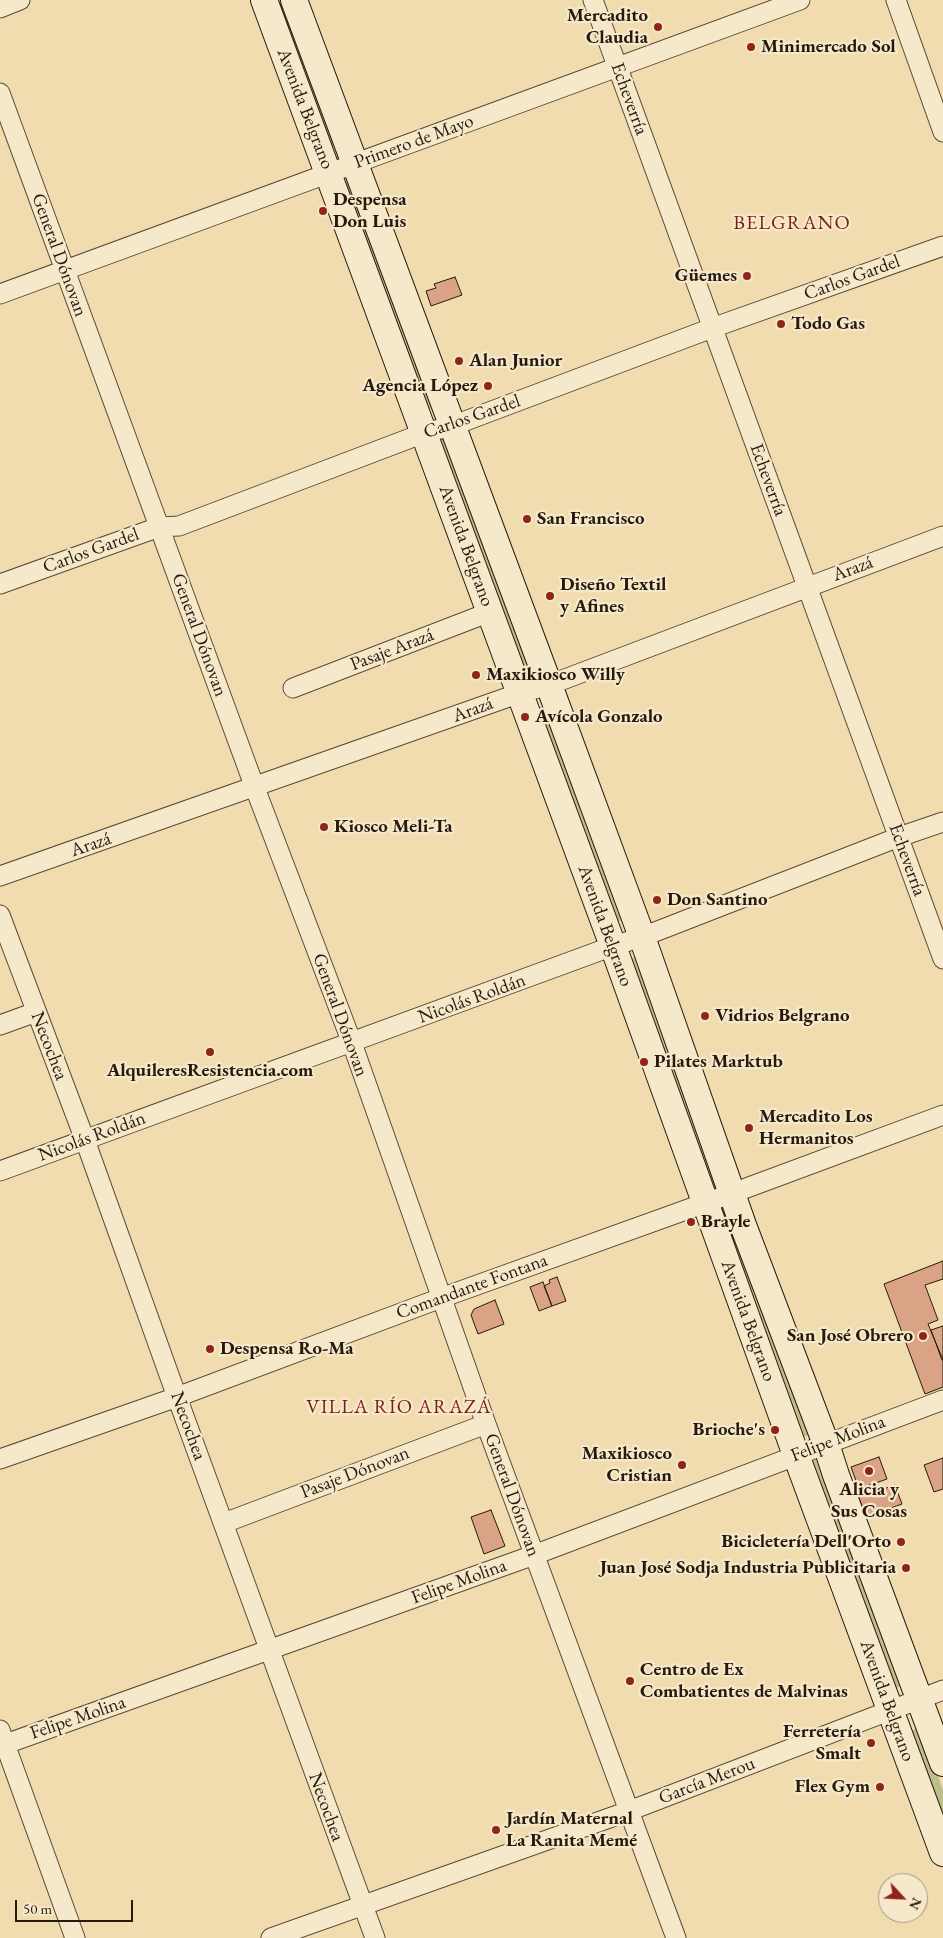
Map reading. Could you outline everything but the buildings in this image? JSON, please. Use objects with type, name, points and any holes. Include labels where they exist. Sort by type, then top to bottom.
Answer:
[{"type":"main road","name":"Avenida Belgrano","points":[[264,0],[613,946],[796,1455],[943,1853]]},
{"type":"main road","name":"Avenida Belgrano","points":[[294,0],[642,937],[733,1194],[826,1444],[839,1485],[931,1694],[943,1764]]},
{"type":"street","points":[[0,8],[20,0]]},
{"type":"street","name":"Echeverría","points":[[593,0],[943,959]]},
{"type":"street","name":"Primero de Mayo","points":[[0,294],[800,0]]},
{"type":"street","points":[[896,0],[943,132]]},
{"type":"street","name":"General Dónovan","points":[[0,93],[255,788],[352,1043],[486,1424],[676,1938]]},
{"type":"street","name":"Carlos Gardel","points":[[0,584],[159,526],[179,526],[712,328],[943,246]]},
{"type":"street","name":"Arazá","points":[[0,876],[255,788],[520,693],[549,685],[943,536]]},
{"type":"street","name":"Pasaje Arazá","points":[[293,688],[490,612]]},
{"type":"street","name":"Nicolás Roldán","points":[[0,1171],[642,937],[899,837],[943,822]]},
{"type":"street","name":"Necochea","points":[[0,915],[85,1140],[269,1651],[375,1938]]},
{"type":"street","points":[[0,1025],[36,1012]]},
{"type":"street","name":"Comandante Fontana","points":[[0,1459],[177,1397],[441,1298],[733,1194],[943,1115]]},
{"type":"street","name":"Felipe Molina","points":[[2,1740],[269,1651],[534,1555],[943,1400]]},
{"type":"street","name":"Pasaje Dónovan","points":[[224,1523],[486,1424]]},
{"type":"street","name":"García Merou","points":[[271,1938],[362,1904],[629,1811],[931,1694]]},
{"type":"street","points":[[2,1740],[75,1938]]},
{"type":"green space","points":[[273,0],[286,0],[339,143],[328,147]]},
{"type":"green space","points":[[352,180],[435,407],[424,411],[341,184]]},
{"type":"green space","points":[[447,436],[531,663],[521,666],[437,440]]},
{"type":"green space","points":[[543,706],[622,920],[610,924],[532,711]]},
{"type":"green space","points":[[637,956],[721,1183],[712,1187],[628,960]]},
{"type":"green space","points":[[730,1206],[814,1433],[800,1438],[717,1211]]},
{"type":"green space","points":[[821,1458],[907,1683],[896,1688],[808,1463]]},
{"type":"green space","points":[[920,1726],[943,1790],[943,1828],[908,1733]]},
{"type":"place","name":"Mercadito Claudia","points":[[658,27]]},
{"type":"place","name":"Minimercado Sol","points":[[751,47]]},
{"type":"place","name":"Despensa Don Luis","points":[[323,211]]},
{"type":"place","name":"Güemes","points":[[747,276]]},
{"type":"place","name":"Todo Gas","points":[[781,324]]},
{"type":"place","name":"Alan Junior","points":[[459,361]]},
{"type":"place","name":"Agencia López","points":[[488,386]]},
{"type":"place","name":"San Francisco","points":[[527,519]]},
{"type":"place","name":"Diseño Textil y Afines","points":[[550,596]]},
{"type":"place","name":"Maxikiosco Willy","points":[[476,675]]},
{"type":"place","name":"Avícola Gonzalo","points":[[525,717]]},
{"type":"place","name":"Kiosco Meli-Ta","points":[[324,827]]},
{"type":"place","name":"Don Santino","points":[[657,900]]},
{"type":"place","name":"Vidrios Belgrano","points":[[705,1016]]},
{"type":"place","name":"AlquileresResistencia.com","points":[[210,1052]]},
{"type":"place","name":"Pilates Marktub","points":[[644,1062]]},
{"type":"place","name":"Mercadito Los Hermanitos","points":[[749,1128]]},
{"type":"place","name":"Brayle","points":[[691,1222]]},
{"type":"place","name":"San José Obrero","points":[[923,1336]]},
{"type":"place","name":"Despensa Ro-Ma","points":[[210,1349]]},
{"type":"place","name":"Brioche's","points":[[775,1430]]},
{"type":"place","name":"Maxikiosco Cristian","points":[[682,1465]]},
{"type":"place","name":"Alicia y Sus Cosas","points":[[869,1471]]},
{"type":"place","name":"Bicicletería Dell'Orto","points":[[901,1542]]},
{"type":"place","name":"Juan José Sodja Industria Publicitaria","points":[[906,1568]]},
{"type":"place","name":"Centro de Ex Combatientes de Malvinas","points":[[630,1681]]},
{"type":"place","name":"Ferretería Smalt","points":[[871,1743]]},
{"type":"place","name":"Flex Gym","points":[[880,1787]]},
{"type":"place","name":"Jardín Maternal La Ranita Memé","points":[[496,1830]]},
{"type":"district","name":"BELGRANO","points":[[792,224]]},
{"type":"district","name":"VILLA RÍO ARAZÁ","points":[[399,1408]]}]
